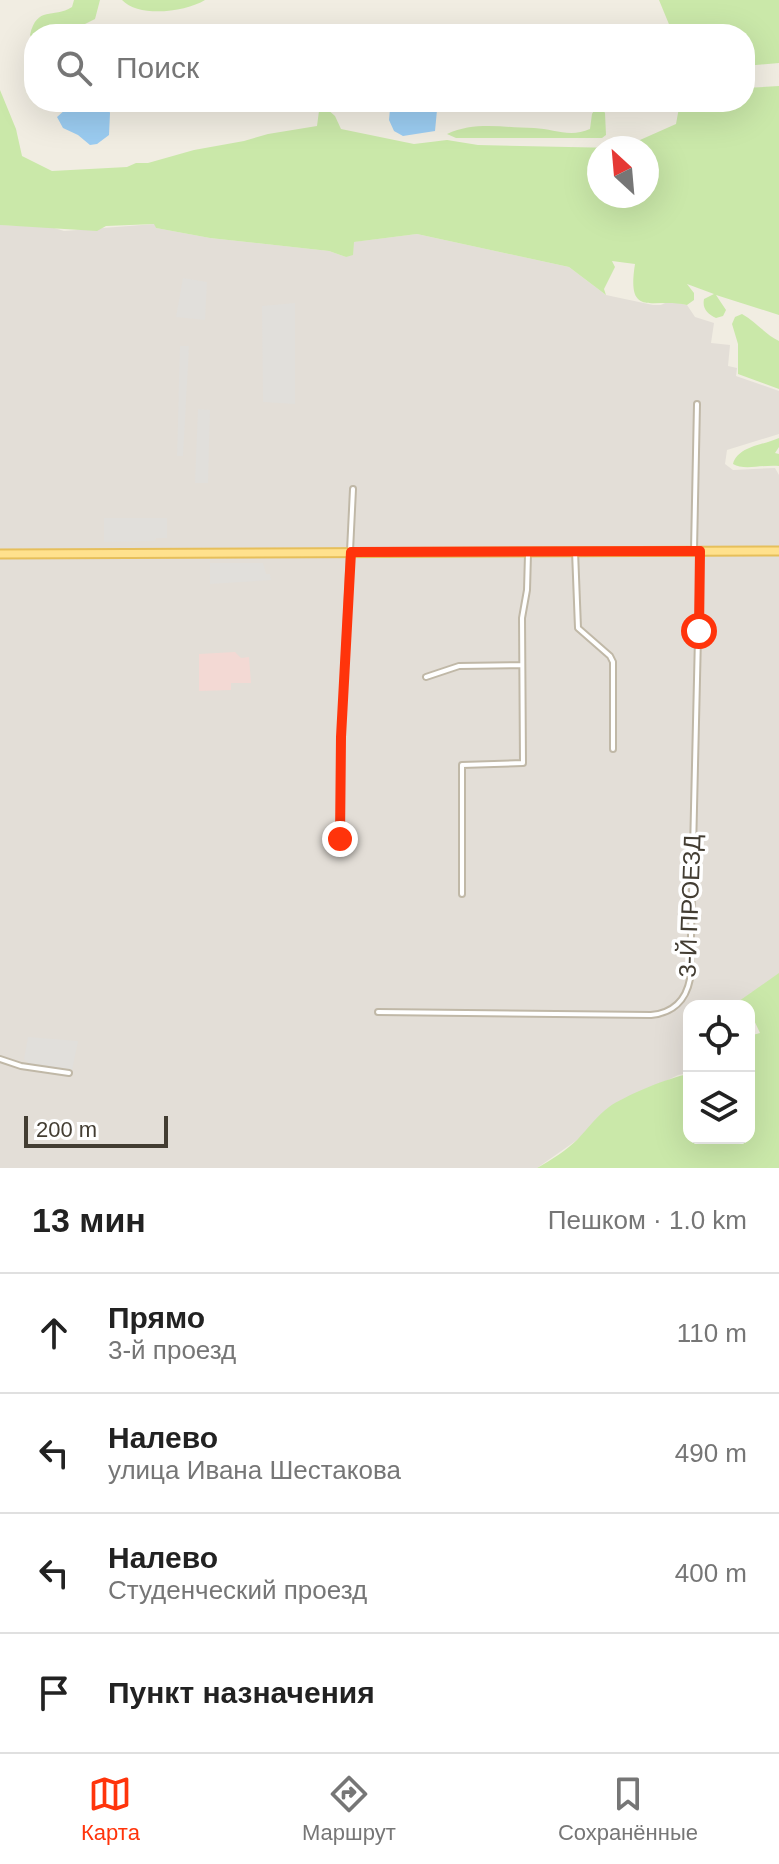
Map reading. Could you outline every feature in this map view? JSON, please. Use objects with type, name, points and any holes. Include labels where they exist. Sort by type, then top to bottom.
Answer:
[{"type":"main road","points":[[0,554],[779,551]]},
{"type":"street","points":[[697,404],[697,551]]},
{"type":"street","points":[[340,839],[341,737],[353,489]]},
{"type":"street","points":[[462,894],[462,765],[523,763],[522,618],[527,590],[528,551]]},
{"type":"street","points":[[575,551],[578,628],[613,662],[613,749]]},
{"type":"street","name":"3-Й ПРОЕЗД","points":[[378,1012],[651,1015],[668,1011],[684,997],[690,979],[691,953],[697,551]]},
{"type":"street","points":[[426,677],[459,666],[522,665]]},
{"type":"street","points":[[0,1059],[21,1066],[69,1073]]},
{"type":"shaded area","points":[[155,224],[156,228],[210,238],[329,251],[346,257],[353,242],[417,234],[569,267],[606,295],[653,305],[669,301],[687,305],[695,317],[714,323],[711,343],[730,345],[728,366],[737,368],[736,376],[779,391],[779,434],[727,450],[725,464],[733,470],[775,468],[779,475],[779,985],[750,993],[750,1000],[683,1000],[683,1074],[650,1089],[537,1168],[0,1168],[0,225],[51,227],[64,231]]},
{"type":"shaded area","points":[[183,278],[207,282],[205,320],[176,317]]},
{"type":"shaded area","points":[[295,303],[295,404],[263,402],[262,306]]},
{"type":"shaded area","points":[[180,346],[189,346],[183,456],[177,456]]},
{"type":"shaded area","points":[[198,409],[210,410],[208,483],[195,483]]},
{"type":"shaded area","points":[[104,518],[167,518],[167,538],[104,542]]},
{"type":"shaded area","points":[[210,563],[263,563],[271,580],[210,584]]},
{"type":"shaded area","points":[[235,652],[241,658],[249,657],[251,683],[231,683],[231,690],[199,691],[199,654]]},
{"type":"shaded area","points":[[28,1037],[78,1041],[72,1070],[31,1065],[24,1059]]},
{"type":"green space","points":[[74,0],[100,0],[95,19],[85,24],[34,24],[41,16],[72,7]]},
{"type":"green space","points":[[122,0],[205,0],[186,8],[150,11],[130,6]]},
{"type":"green space","points":[[659,0],[779,0],[779,63],[755,65],[755,24],[669,24]]},
{"type":"green space","points":[[779,86],[779,315],[716,295],[726,310],[723,316],[716,318],[704,306],[704,299],[714,294],[687,284],[694,293],[694,300],[687,305],[645,302],[635,293],[635,264],[612,261],[615,267],[604,289],[606,295],[569,267],[417,234],[354,242],[353,255],[346,257],[329,251],[210,238],[156,228],[154,224],[106,226],[97,231],[0,225],[0,90],[16,129],[22,156],[52,171],[148,163],[194,150],[317,126],[319,112],[330,112],[341,129],[414,144],[447,140],[478,145],[587,147],[587,208],[659,208],[659,136],[649,136],[676,124],[678,112],[755,112],[755,87]]},
{"type":"green space","points":[[593,112],[604,112],[605,136],[456,138],[447,134],[490,126],[569,133],[590,129]]},
{"type":"green space","points":[[742,314],[779,341],[779,389],[738,374],[738,344],[732,324],[735,317]]},
{"type":"green space","points":[[779,438],[775,453],[779,454],[779,466],[743,467],[733,464],[740,453]]},
{"type":"green space","points":[[779,973],[779,1168],[537,1168],[569,1147],[609,1107],[659,1083],[683,1076],[683,1144],[755,1144],[755,1034],[760,1033],[755,1022],[755,1000],[741,1000]]},
{"type":"water","points":[[63,112],[110,112],[109,135],[90,145],[63,128],[57,117]]},
{"type":"water","points":[[390,112],[437,112],[435,131],[403,136],[394,131],[389,120]]},
{"type":"route","points":[[340,839],[344,651],[351,552],[700,551],[699,631]]}]
